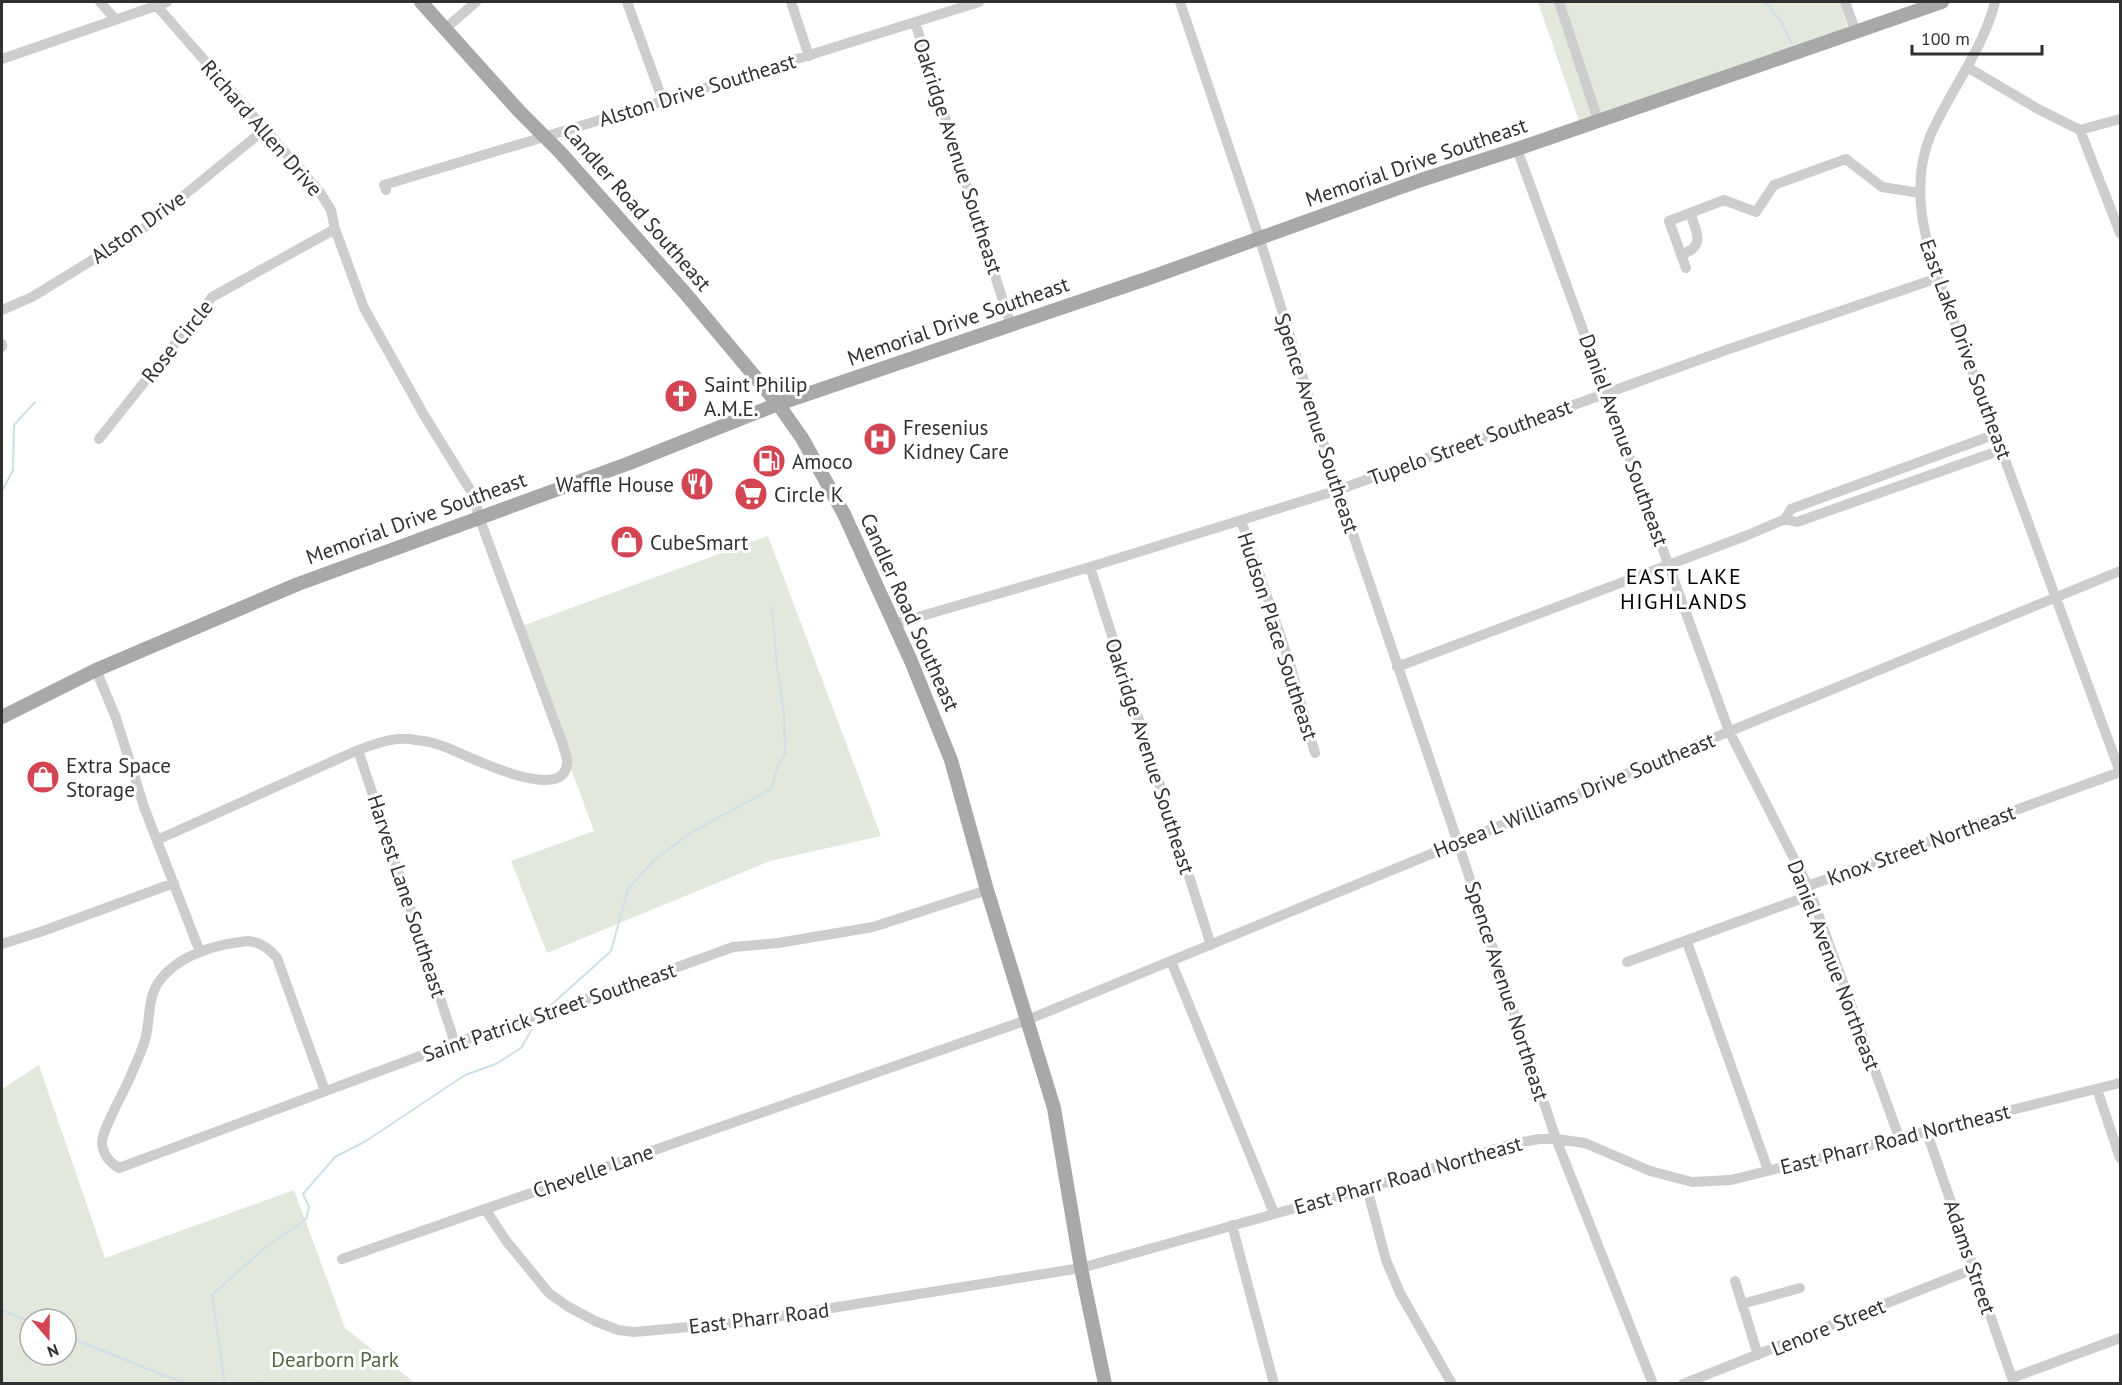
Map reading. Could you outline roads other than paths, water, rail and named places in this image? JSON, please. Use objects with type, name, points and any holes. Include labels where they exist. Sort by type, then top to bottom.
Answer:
[{"type":"main road","name":"Candler Road Southeast","points":[[421,2],[519,111],[546,136],[685,293],[778,404],[802,438],[844,514],[915,671],[951,760],[987,890],[1054,1108],[1081,1268],[1105,1383]]},
{"type":"main road","name":"Memorial Drive Southeast","points":[[2,717],[96,670],[298,584],[627,464],[778,404],[1260,240],[1421,180],[1941,2]]},
{"type":"street","points":[[100,2],[116,19]]},
{"type":"street","points":[[446,28],[476,2]]},
{"type":"street","points":[[627,2],[663,101]]},
{"type":"street","points":[[791,2],[809,56]]},
{"type":"street","name":"Alston Drive Southeast","points":[[386,190],[384,185],[979,2]]},
{"type":"street","name":"Spence Avenue Southeast","points":[[1180,2],[1260,240],[1338,490],[1458,843]]},
{"type":"street","points":[[1559,2],[1598,120]]},
{"type":"street","points":[[1845,2],[1855,30]]},
{"type":"street","name":"East Lake Drive Southeast","points":[[1995,2],[1990,22],[1931,135],[1922,169],[1920,193],[1922,225],[1938,278],[2121,772]]},
{"type":"street","points":[[2,59],[161,3]]},
{"type":"street","name":"Richard Allen Drive","points":[[161,3],[265,129],[320,191],[331,210],[335,228],[364,308],[424,415],[474,496],[479,517],[563,745],[567,763],[565,771],[559,777],[543,781],[521,777],[445,747],[414,739],[386,740],[358,750]]},
{"type":"street","name":"Oakridge Avenue Southeast","points":[[915,22],[1011,326]]},
{"type":"street","points":[[1967,67],[2038,109],[2080,130],[2120,228]]},
{"type":"street","points":[[2080,130],[2121,119]]},
{"type":"street","name":"Alston Drive","points":[[2,310],[32,297],[143,229],[265,129]]},
{"type":"street","name":"Daniel Avenue Southeast","points":[[1517,149],[1729,731]]},
{"type":"street","points":[[1686,268],[1669,221],[1724,200],[1756,212],[1774,185],[1846,159],[1882,187],[1920,193]]},
{"type":"street","points":[[1681,255],[1693,251],[1697,245],[1697,234],[1690,213]]},
{"type":"street","name":"Rose Circle","points":[[99,439],[212,297],[335,228]]},
{"type":"street","name":"Tupelo Street Southeast","points":[[894,624],[1090,567],[1338,490],[1607,392],[1938,278]]},
{"type":"street","points":[[1785,519],[1791,509],[1996,434]]},
{"type":"street","points":[[1397,667],[1785,519],[1797,522],[2001,450]]},
{"type":"street","name":"Hudson Place Southeast","points":[[1241,519],[1290,664],[1315,753]]},
{"type":"street","name":"Oakridge Avenue Southeast","points":[[1090,567],[1210,945]]},
{"type":"street","name":"Hosea L Williams Drive Southeast","points":[[1027,1020],[2121,571]]},
{"type":"street","points":[[96,670],[116,718],[144,807],[200,952],[248,941],[255,941],[270,949],[277,958],[325,1091]]},
{"type":"street","name":"Daniel Avenue Northeast","points":[[1729,731],[1808,886],[1899,1137]]},
{"type":"street","points":[[158,840],[358,750]]},
{"type":"street","name":"Harvest Lane Southeast","points":[[358,750],[456,1042]]},
{"type":"street","name":"Knox Street Northeast","points":[[1627,962],[1803,898],[1808,886],[2121,772]]},
{"type":"street","name":"Spence Avenue Northeast","points":[[1458,843],[1556,1139],[1653,1383]]},
{"type":"street","points":[[2,944],[174,883]]},
{"type":"street","name":"Saint Patrick Street Southeast","points":[[200,952],[173,967],[157,983],[149,1011],[146,1036],[102,1140],[104,1154],[111,1163],[120,1168],[456,1042],[617,989],[733,947],[778,943],[873,927],[987,890]]},
{"type":"street","points":[[1687,942],[1768,1170]]},
{"type":"street","points":[[1171,961],[1274,1213]]},
{"type":"street","name":"Chevelle Lane","points":[[342,1259],[1027,1020]]},
{"type":"street","name":"East Pharr Road Northeast","points":[[1081,1268],[1367,1188],[1512,1144],[1539,1139],[1586,1143],[1650,1171],[1692,1182],[1731,1180],[2121,1083]]},
{"type":"street","points":[[2097,1089],[2121,1158]]},
{"type":"street","name":"Adams Street","points":[[1926,1131],[2013,1381]]},
{"type":"street","points":[[1367,1188],[1386,1260],[1400,1293],[1452,1383]]},
{"type":"street","name":"East Pharr Road","points":[[485,1209],[507,1242],[549,1293],[567,1306],[618,1330],[634,1332],[744,1322],[1081,1268]]},
{"type":"street","points":[[1232,1225],[1274,1383]]},
{"type":"street","name":"Lenore Street","points":[[1683,1383],[1973,1269]]},
{"type":"street","points":[[1735,1281],[1758,1355]]},
{"type":"street","points":[[1742,1304],[1800,1288]]},
{"type":"street","points":[[2013,1381],[2121,1338]]},
{"type":"waterway","points":[[1765,2],[1782,23],[1792,44]]},
{"type":"waterway","points":[[2,491],[13,470],[14,425],[35,402]]},
{"type":"waterway","points":[[550,1006],[611,951],[628,889],[654,860],[692,832],[771,789],[778,766],[785,753],[784,714],[772,608]]},
{"type":"waterway","points":[[225,1384],[212,1295],[263,1249],[306,1219],[309,1207],[303,1194],[335,1157],[366,1141],[465,1075],[496,1064],[521,1048],[538,1019]]},
{"type":"waterway","points":[[2,1310],[18,1317]]},
{"type":"waterway","points":[[78,1341],[189,1384]]},
{"type":"waterway","points":[[255,1384],[264,1382],[272,1384]]},
{"type":"place","name":"Saint Philip A.M.E.","points":[[681,396]]},
{"type":"place","name":"Fresenius Kidney Care","points":[[880,439]]},
{"type":"place","name":"Amoco","points":[[769,461]]},
{"type":"place","name":"Waffle House","points":[[697,484]]},
{"type":"place","name":"Circle K","points":[[751,494]]},
{"type":"place","name":"CubeSmart","points":[[627,542]]},
{"type":"place","name":"Extra Space Storage","points":[[43,777]]},
{"type":"district","name":"EAST LAKE HIGHLANDS","points":[[1684,588]]},
{"type":"park label","name":"Dearborn Park","points":[[335,1359]]}]
